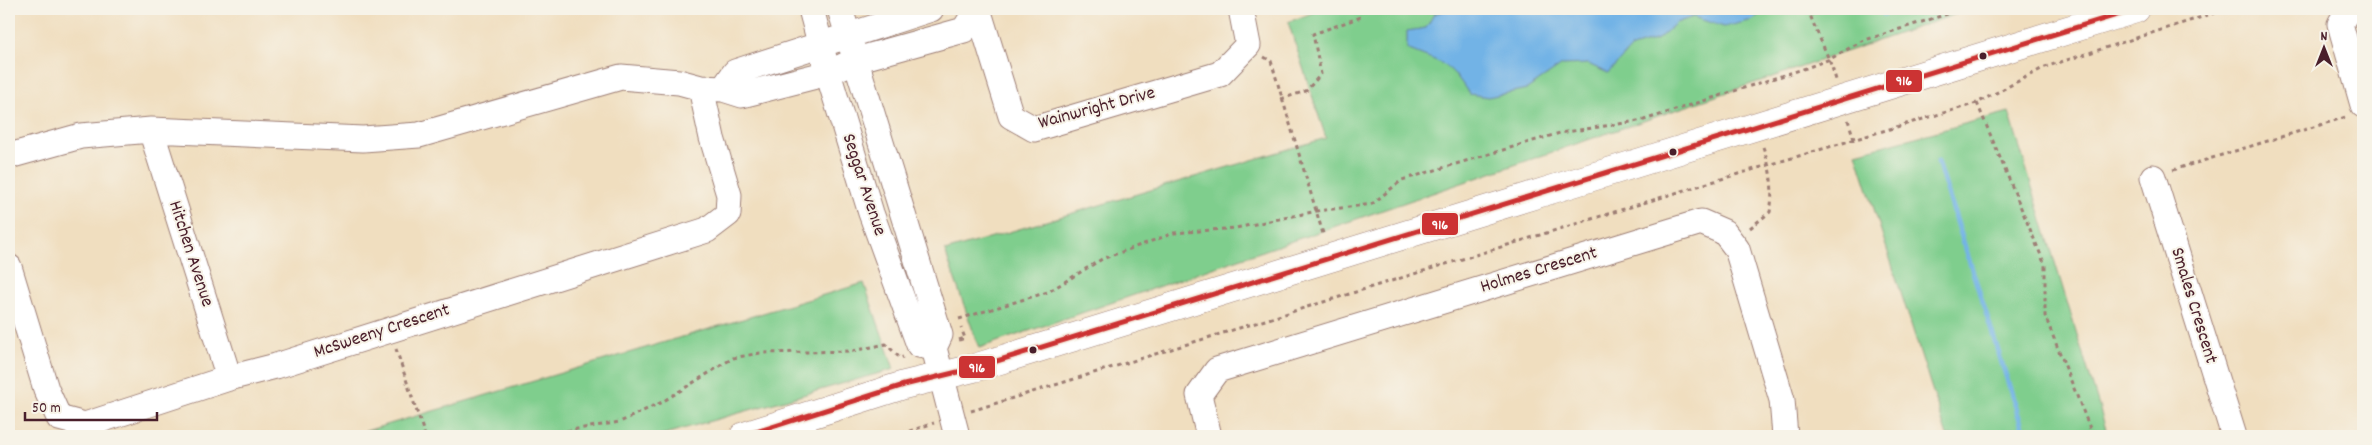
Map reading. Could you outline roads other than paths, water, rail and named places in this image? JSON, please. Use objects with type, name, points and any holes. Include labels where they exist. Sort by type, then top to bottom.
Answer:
[{"type":"main road","points":[[744,436],[941,376],[974,368],[2136,9]]},
{"type":"street","name":"Seggar Avenue","points":[[811,9],[828,73],[871,213],[920,345],[934,348]]},
{"type":"street","name":"Seggar Avenue","points":[[840,9],[940,335],[934,348],[954,427]]},
{"type":"street","points":[[712,88],[735,72],[847,34],[931,9]]},
{"type":"street","points":[[9,156],[82,136],[150,130],[363,139],[419,135],[621,77],[679,82],[742,95],[828,73],[856,60],[964,30],[977,9]]},
{"type":"street","name":"Wainwright Drive","points":[[977,9],[1011,116],[1034,129],[1220,74],[1248,45],[1241,9]]},
{"type":"street","points":[[2358,9],[2347,12],[2340,24],[2359,110]]},
{"type":"street","name":"McSweeny Crescent","points":[[9,267],[46,389],[58,418],[85,425],[229,378],[276,366],[706,230],[728,214],[729,195],[712,138],[712,88]]},
{"type":"street","name":"Hitchen Avenue","points":[[150,130],[229,378]]},
{"type":"street","name":"Smales Crescent","points":[[2153,177],[2234,436]]},
{"type":"street","name":"Holmes Crescent","points":[[1209,436],[1199,396],[1217,370],[1701,222],[1724,232],[1737,249],[1782,400],[1785,436]]},
{"type":"water","points":[[1450,9],[1766,9],[1753,20],[1724,27],[1693,17],[1676,23],[1658,39],[1632,47],[1608,73],[1588,64],[1562,65],[1527,89],[1488,97],[1469,94],[1462,83],[1443,64],[1407,49],[1407,31],[1426,28],[1434,14]]},
{"type":"waterway","points":[[1884,9],[1884,14]]},
{"type":"waterway","points":[[1938,162],[2025,436]]}]
